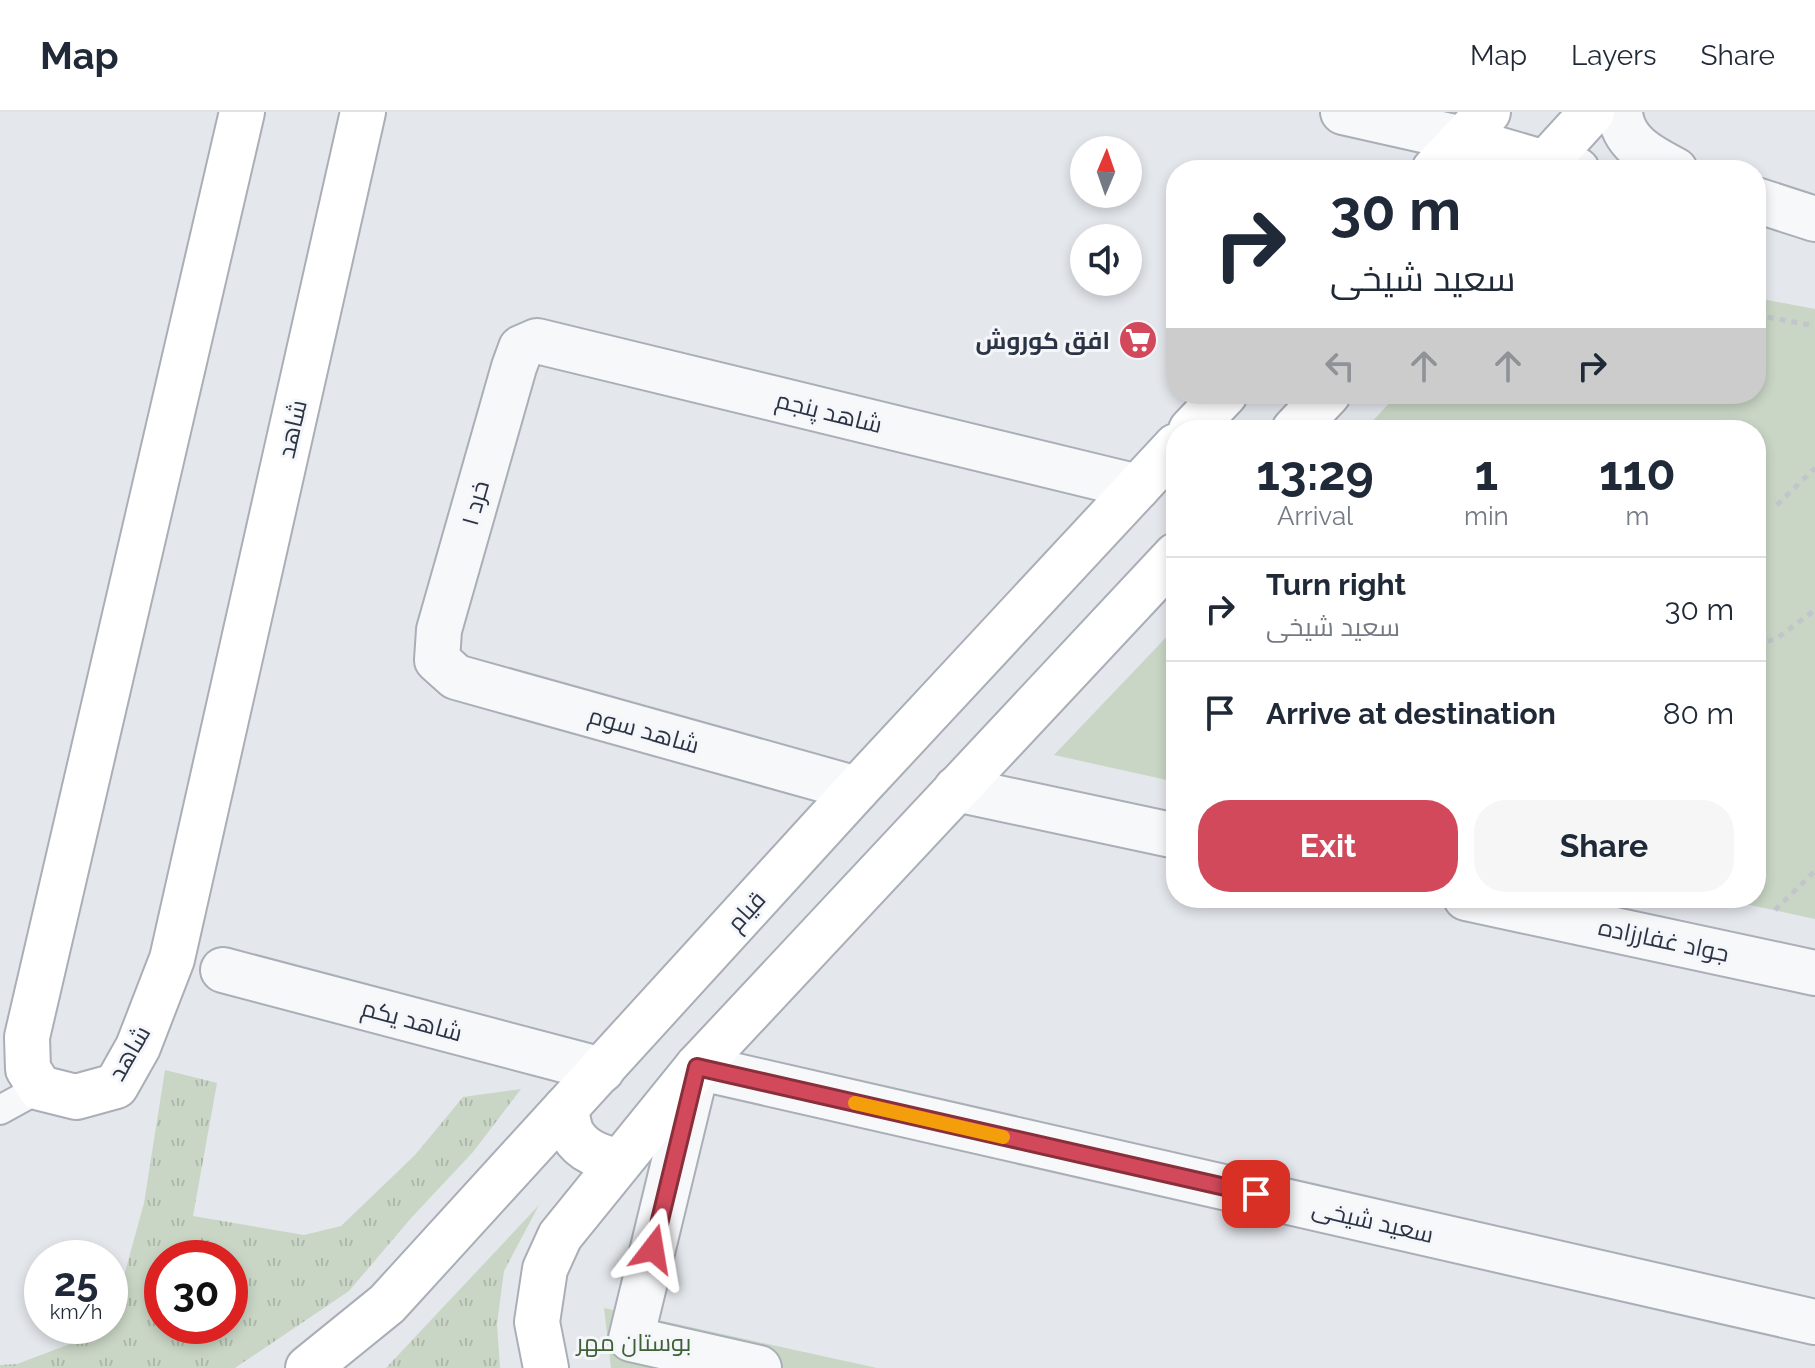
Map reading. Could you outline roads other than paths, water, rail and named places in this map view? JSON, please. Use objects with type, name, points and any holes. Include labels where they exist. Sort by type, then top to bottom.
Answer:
[{"type":"street","points":[[40,1088],[28,1069],[27,1037],[242,112]]},
{"type":"street","name":"شاهد","points":[[40,1088],[76,1097],[116,1086],[138,1047],[172,959],[363,112]]},
{"type":"street","points":[[1343,112],[1462,140],[1528,160]]},
{"type":"street","points":[[1559,160],[1592,112]]},
{"type":"street","points":[[1620,112],[1628,139],[1655,160]]},
{"type":"street","points":[[1766,203],[1815,220]]},
{"type":"street","points":[[1766,210],[1815,220]]},
{"type":"street","name":"شاهد پنجم","points":[[521,348],[537,341],[1138,487]]},
{"type":"street","name":"خرد ۱","points":[[437,660],[439,630],[521,348]]},
{"type":"street","points":[[1200,420],[1216,404]]},
{"type":"street","points":[[1303,420],[1319,404]]},
{"type":"street","name":"قیام","points":[[308,1368],[387,1304],[857,789],[1166,457]]},
{"type":"street","points":[[546,1368],[537,1322],[545,1269],[560,1236],[697,1067],[1166,566]]},
{"type":"street","name":"شاهد سوم","points":[[437,660],[456,677],[857,789]]},
{"type":"street","points":[[956,789],[1166,834]]},
{"type":"street","name":"جواد غفارزاده","points":[[1513,908],[1815,973]]},
{"type":"street","name":"شاهد یکم","points":[[223,970],[602,1070]]},
{"type":"street","points":[[697,1067],[631,1339],[759,1368]]},
{"type":"street","name":"سعید شیخی","points":[[697,1067],[1815,1322]]},
{"type":"street","points":[[565,1109],[572,1134],[584,1147],[598,1156],[619,1162]]},
{"type":"lane","points":[[0,1110],[40,1088]]},
{"type":"place","name":"افق کوروش","points":[[1138,340]]},
{"type":"park label","name":"بوستان مهر","points":[[634,1342]]}]
